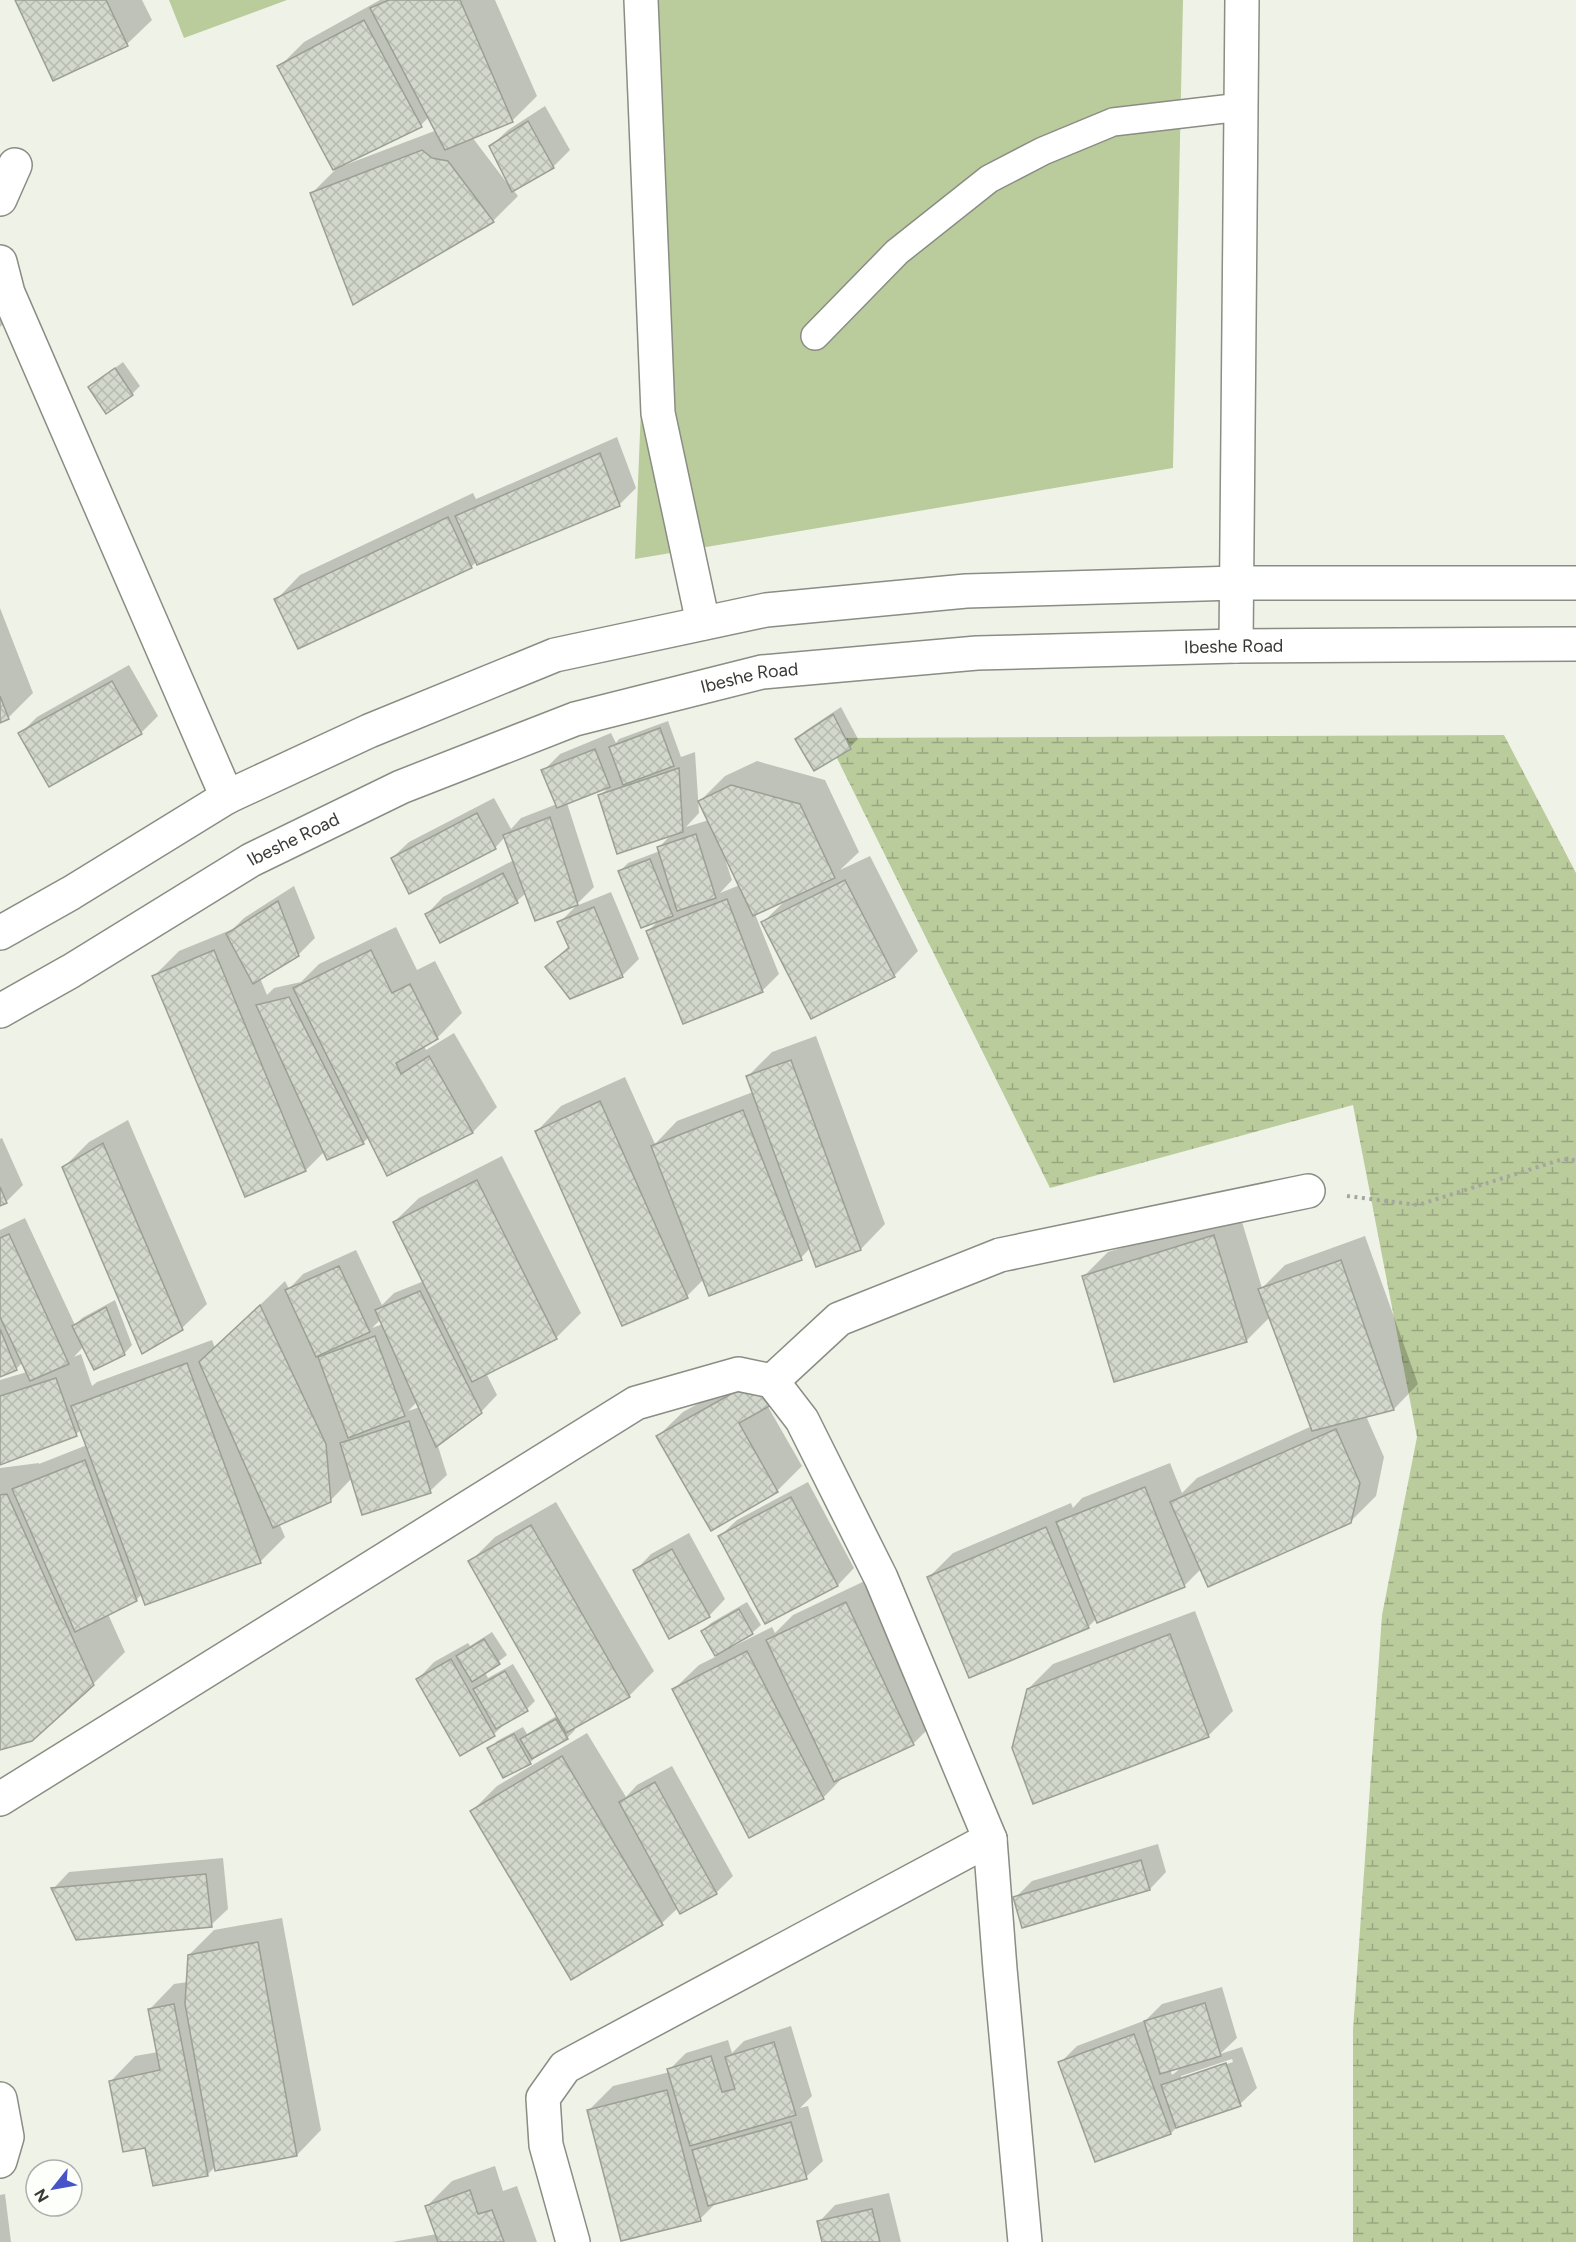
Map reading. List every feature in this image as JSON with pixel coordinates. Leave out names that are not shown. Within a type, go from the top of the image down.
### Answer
[{"type":"street","points":[[642,0],[658,413],[703,623]]},
{"type":"street","points":[[1236,646],[1242,0]]},
{"type":"street","points":[[0,199],[15,165]]},
{"type":"street","points":[[0,262],[8,293],[227,797]]},
{"type":"street","points":[[0,933],[71,893],[227,797],[369,731],[555,655],[766,610],[966,591],[1236,583],[1576,582]]},
{"type":"street","name":"Ibeshe Road","points":[[0,1011],[71,971],[251,860],[401,787],[575,719],[762,672],[976,653],[1236,646],[1576,644]]},
{"type":"street","points":[[772,1381],[839,1318],[1000,1255],[1308,1191]]},
{"type":"street","points":[[0,1799],[636,1403],[738,1374],[772,1381],[802,1420],[881,1578],[990,1839],[1025,2242]]},
{"type":"street","points":[[573,2242],[546,2145],[543,2098],[565,2067],[990,1839]]},
{"type":"street","points":[[0,2099],[6,2137],[0,2161]]},
{"type":"lane","points":[[815,336],[897,252],[989,179],[1043,151],[1113,122],[1241,107]]},
{"type":"path","points":[[1308,1191],[1418,1205],[1563,1159],[1576,1160]]},
{"type":"green space","points":[[169,0],[287,0],[184,38]]},
{"type":"green space","points":[[657,0],[1183,0],[1173,468],[635,559]]},
{"type":"green space","points":[[1504,735],[1576,873],[1576,2242],[1353,2242],[1353,2030],[1382,1615],[1417,1437],[1353,1105],[1050,1188],[827,738]]},
{"type":"building","points":[[15,0],[106,0],[128,46],[53,81]]},
{"type":"building","points":[[389,0],[460,0],[513,122],[445,150],[370,8]]},
{"type":"building","points":[[364,20],[422,127],[333,170],[277,66]]},
{"type":"building","points":[[528,121],[554,168],[512,192],[489,146]]},
{"type":"building","points":[[422,150],[432,158],[448,161],[494,222],[353,305],[310,193]]},
{"type":"building","points":[[115,368],[133,395],[106,414],[88,387]]},
{"type":"building","points":[[600,453],[620,506],[477,565],[455,516]]},
{"type":"building","points":[[448,517],[472,568],[298,649],[274,599]]},
{"type":"building","points":[[112,681],[142,734],[49,787],[18,733]]},
{"type":"building","points":[[0,696],[9,719],[0,723]]},
{"type":"building","points":[[833,714],[851,749],[814,771],[795,739]]},
{"type":"building","points":[[660,728],[674,766],[623,785],[609,747]]},
{"type":"building","points":[[595,749],[610,787],[557,808],[541,770]]},
{"type":"building","points":[[679,768],[683,832],[617,854],[598,795]]},
{"type":"building","points":[[731,785],[800,804],[835,878],[753,916],[698,801]]},
{"type":"building","points":[[477,813],[496,849],[409,894],[391,858]]},
{"type":"building","points":[[550,817],[578,905],[535,921],[503,835]]},
{"type":"building","points":[[696,834],[716,898],[677,911],[657,847]]},
{"type":"building","points":[[650,859],[673,916],[641,928],[618,871]]},
{"type":"building","points":[[503,873],[518,903],[440,943],[425,914]]},
{"type":"building","points":[[845,880],[895,977],[811,1019],[761,922]]},
{"type":"building","points":[[727,899],[763,992],[683,1024],[646,931]]},
{"type":"building","points":[[278,901],[299,956],[253,984],[226,934]]},
{"type":"building","points":[[594,907],[623,977],[570,999],[545,967],[569,948],[557,922]]},
{"type":"building","points":[[214,950],[306,1171],[245,1197],[152,976]]},
{"type":"building","points":[[371,950],[392,993],[410,984],[438,1039],[396,1063],[401,1074],[429,1056],[473,1133],[387,1176],[293,988]]},
{"type":"building","points":[[289,997],[364,1144],[327,1160],[256,1005]]},
{"type":"building","points":[[791,1060],[861,1250],[816,1267],[746,1076]]},
{"type":"building","points":[[600,1101],[688,1298],[622,1326],[535,1131]]},
{"type":"building","points":[[743,1110],[802,1260],[709,1296],[651,1146]]},
{"type":"building","points":[[103,1143],[183,1330],[142,1354],[62,1167]]},
{"type":"building","points":[[477,1180],[557,1339],[472,1382],[393,1222]]},
{"type":"building","points":[[0,1187],[7,1203],[0,1206]]},
{"type":"building","points":[[9,1234],[69,1364],[30,1381],[0,1317],[0,1238]]},
{"type":"building","points":[[1214,1235],[1247,1342],[1114,1382],[1082,1276]]},
{"type":"building","points":[[1341,1260],[1394,1410],[1312,1431],[1258,1289]]},
{"type":"building","points":[[339,1266],[370,1332],[316,1357],[285,1290]]},
{"type":"building","points":[[420,1291],[482,1413],[436,1447],[375,1310]]},
{"type":"building","points":[[260,1305],[326,1444],[331,1502],[273,1528],[199,1362]]},
{"type":"building","points":[[106,1307],[125,1355],[94,1370],[72,1326]]},
{"type":"building","points":[[0,1329],[17,1370],[0,1377]]},
{"type":"building","points":[[375,1336],[405,1416],[348,1438],[318,1357]]},
{"type":"building","points":[[187,1363],[261,1563],[145,1605],[71,1406]]},
{"type":"building","points":[[56,1378],[77,1436],[0,1465],[0,1396]]},
{"type":"building","points":[[756,1380],[773,1404],[739,1423],[778,1492],[711,1531],[656,1436]]},
{"type":"building","points":[[409,1421],[431,1493],[362,1515],[340,1443]]},
{"type":"building","points":[[1336,1429],[1360,1483],[1351,1523],[1208,1587],[1170,1502]]},
{"type":"building","points":[[85,1460],[137,1601],[75,1632],[12,1489]]},
{"type":"building","points":[[1145,1487],[1185,1587],[1097,1623],[1056,1522]]},
{"type":"building","points":[[7,1494],[94,1685],[32,1741],[0,1750],[0,1495]]},
{"type":"building","points":[[791,1497],[838,1586],[765,1624],[718,1536]]},
{"type":"building","points":[[531,1525],[630,1697],[566,1733],[468,1561]]},
{"type":"building","points":[[1046,1527],[1089,1628],[969,1678],[927,1577]]},
{"type":"building","points":[[672,1549],[710,1617],[669,1639],[633,1570]]},
{"type":"building","points":[[846,1602],[914,1745],[834,1782],[766,1640]]},
{"type":"building","points":[[739,1609],[753,1634],[715,1656],[701,1631]]},
{"type":"building","points":[[1170,1634],[1209,1737],[1033,1804],[1012,1748],[1027,1689]]},
{"type":"building","points":[[484,1639],[500,1664],[472,1682],[456,1656]]},
{"type":"building","points":[[747,1651],[824,1799],[749,1838],[672,1689]]},
{"type":"building","points":[[451,1659],[495,1736],[460,1756],[416,1679]]},
{"type":"building","points":[[505,1671],[528,1711],[496,1729],[473,1689]]},
{"type":"building","points":[[556,1719],[568,1739],[532,1759],[520,1739]]},
{"type":"building","points":[[514,1734],[531,1764],[503,1778],[487,1748]]},
{"type":"building","points":[[562,1756],[663,1925],[571,1980],[470,1811]]},
{"type":"building","points":[[655,1782],[717,1894],[680,1914],[619,1802]]},
{"type":"building","points":[[1141,1860],[1150,1890],[1022,1928],[1013,1897]]},
{"type":"building","points":[[206,1874],[212,1927],[76,1940],[51,1888]]},
{"type":"building","points":[[258,1942],[297,2156],[215,2171],[185,2004],[188,1955]]},
{"type":"building","points":[[1205,2003],[1221,2056],[1160,2074],[1144,2021]]},
{"type":"building","points":[[174,2004],[208,2176],[153,2186],[145,2148],[123,2152],[109,2081],[160,2070],[148,2009]]},
{"type":"building","points":[[1134,2034],[1171,2134],[1095,2162],[1058,2062]]},
{"type":"building","points":[[774,2042],[796,2115],[690,2146],[667,2069],[711,2056],[722,2092],[735,2089],[725,2057]]},
{"type":"building","points":[[1226,2063],[1241,2106],[1176,2128],[1161,2085]]},
{"type":"building","points":[[667,2090],[701,2221],[621,2241],[587,2110]]},
{"type":"building","points":[[791,2122],[807,2179],[708,2206],[692,2150]]},
{"type":"building","points":[[470,2190],[478,2214],[492,2210],[504,2242],[438,2242],[425,2206]]},
{"type":"building","points":[[872,2209],[880,2242],[822,2242],[817,2221]]}]
